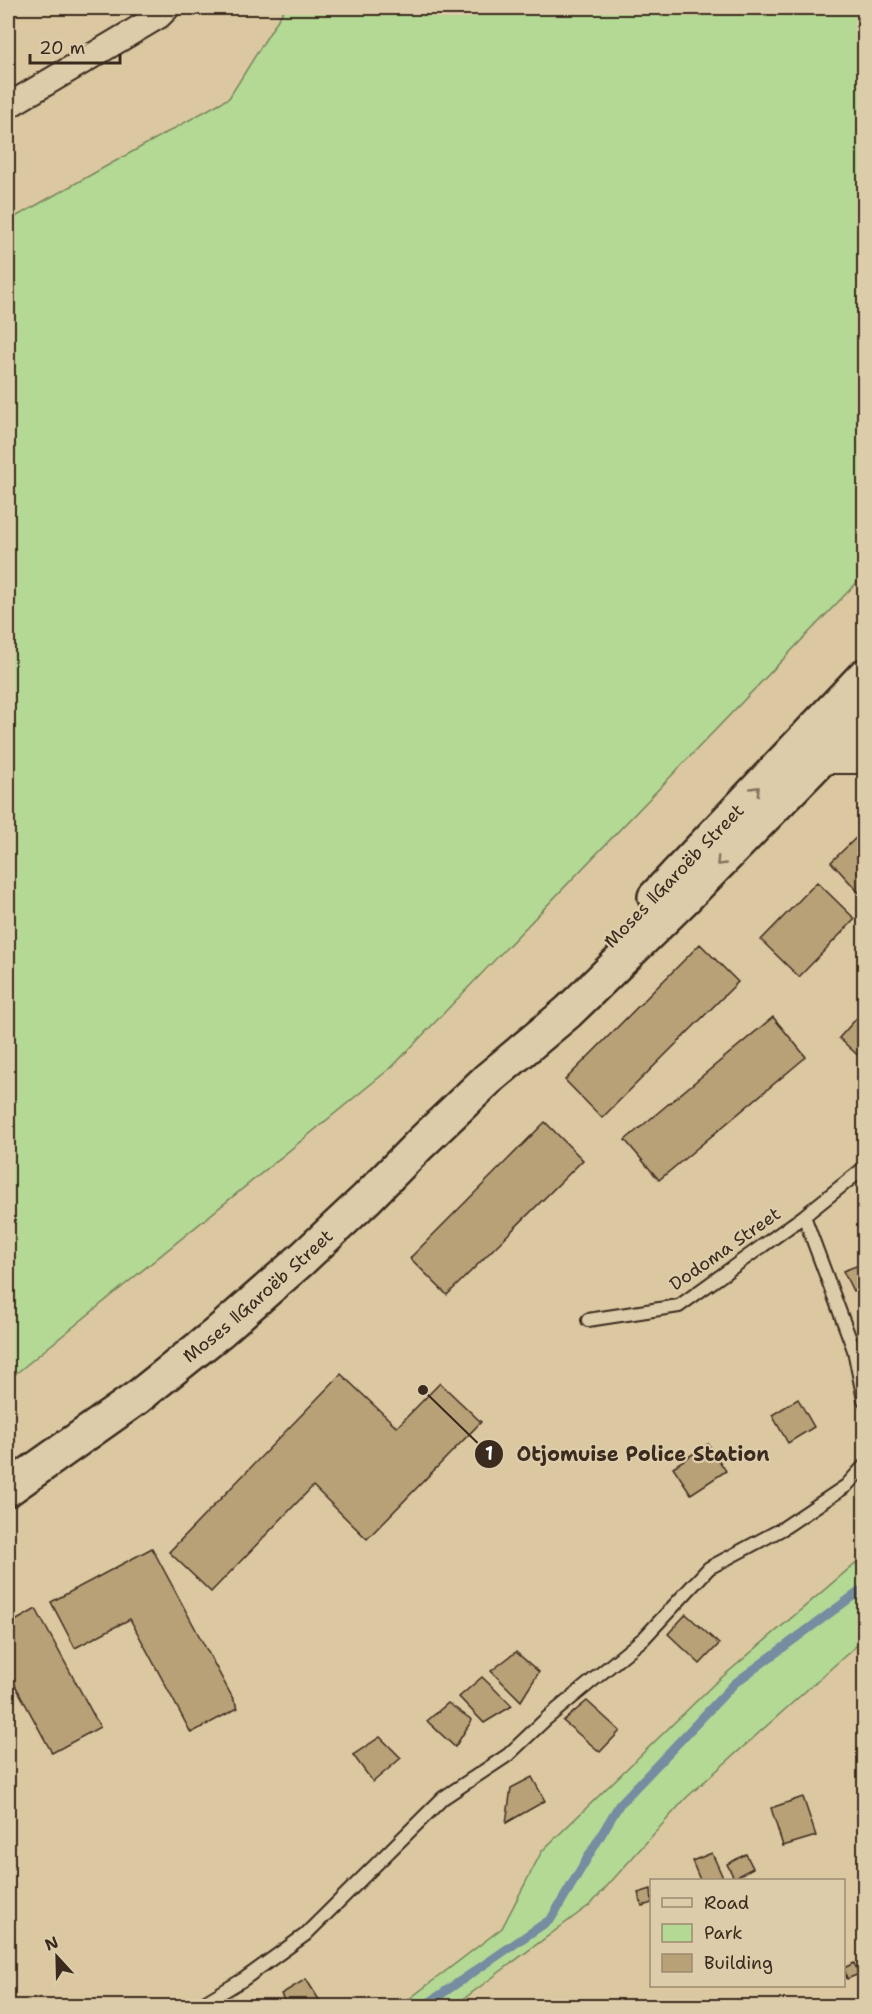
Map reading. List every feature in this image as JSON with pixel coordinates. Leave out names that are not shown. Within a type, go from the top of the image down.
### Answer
[{"type":"main road","name":"Moses ǁGaroëb Street","points":[[488,1079],[555,1000],[864,676]]},
{"type":"main road","name":"Moses ǁGaroëb Street","points":[[8,1489],[138,1397],[219,1332],[301,1260],[488,1079],[568,1012],[684,899],[864,716]]},
{"type":"street","points":[[8,106],[159,16],[167,8]]},
{"type":"street","points":[[823,758],[864,758]]},
{"type":"lane","name":"Dodoma Street","points":[[588,1320],[679,1306],[804,1216],[864,1168]]},
{"type":"lane","points":[[804,1216],[854,1350],[864,1400]]},
{"type":"lane","points":[[199,2007],[244,1979],[305,1935],[443,1798],[508,1755],[547,1718],[644,1638],[709,1569],[782,1530],[846,1486],[864,1466]]},
{"type":"green space","points":[[285,8],[864,8],[864,575],[393,1066],[8,1380],[8,221],[229,98]]},
{"type":"green space","points":[[864,1556],[864,1639],[686,1798],[591,1904],[454,2006],[400,2006],[502,1928],[542,1851],[714,1684]]},
{"type":"building","points":[[864,830],[864,898],[831,862]]},
{"type":"building","points":[[817,882],[855,919],[799,977],[761,940]]},
{"type":"building","points":[[700,944],[738,982],[602,1118],[565,1080]]},
{"type":"building","points":[[864,1010],[864,1061],[839,1038]]},
{"type":"building","points":[[773,1017],[806,1057],[659,1180],[625,1140]]},
{"type":"building","points":[[545,1122],[583,1160],[447,1295],[410,1258]]},
{"type":"building","points":[[864,1263],[864,1285],[853,1291],[843,1271]]},
{"type":"building","points":[[341,1374],[397,1427],[440,1383],[481,1422],[367,1539],[313,1486],[211,1592],[169,1552]]},
{"type":"building","points":[[798,1399],[814,1427],[788,1443],[772,1415]]},
{"type":"building","points":[[708,1444],[726,1471],[691,1494],[673,1467]]},
{"type":"building","points":[[152,1548],[238,1708],[191,1733],[130,1619],[75,1648],[51,1602]]},
{"type":"building","points":[[36,1609],[100,1727],[52,1753],[8,1672],[8,1625]]},
{"type":"building","points":[[686,1614],[719,1644],[700,1664],[668,1634]]},
{"type":"building","points":[[516,1652],[539,1672],[521,1701],[491,1671]]},
{"type":"building","points":[[482,1677],[512,1706],[484,1723],[459,1697]]},
{"type":"building","points":[[587,1701],[620,1731],[600,1752],[563,1721]]},
{"type":"building","points":[[448,1703],[472,1720],[455,1747],[427,1721]]},
{"type":"building","points":[[380,1737],[401,1758],[373,1782],[353,1755]]},
{"type":"building","points":[[532,1777],[545,1801],[506,1823],[511,1788]]},
{"type":"building","points":[[803,1797],[816,1836],[783,1846],[771,1808]]},
{"type":"building","points":[[712,1853],[724,1879],[700,1879],[692,1861]]},
{"type":"building","points":[[746,1854],[753,1868],[734,1878],[727,1864]]},
{"type":"building","points":[[650,1889],[650,1904],[642,1906],[638,1893]]},
{"type":"building","points":[[854,1963],[859,1974],[847,1979],[845,1968]]},
{"type":"building","points":[[306,1979],[323,2006],[287,2006],[281,1994]]},
{"type":"waterway","points":[[424,2006],[551,1919],[619,1805],[735,1683],[864,1588]]},
{"type":"place","name":"Otjomuise Police Station","points":[[423,1390]]}]
